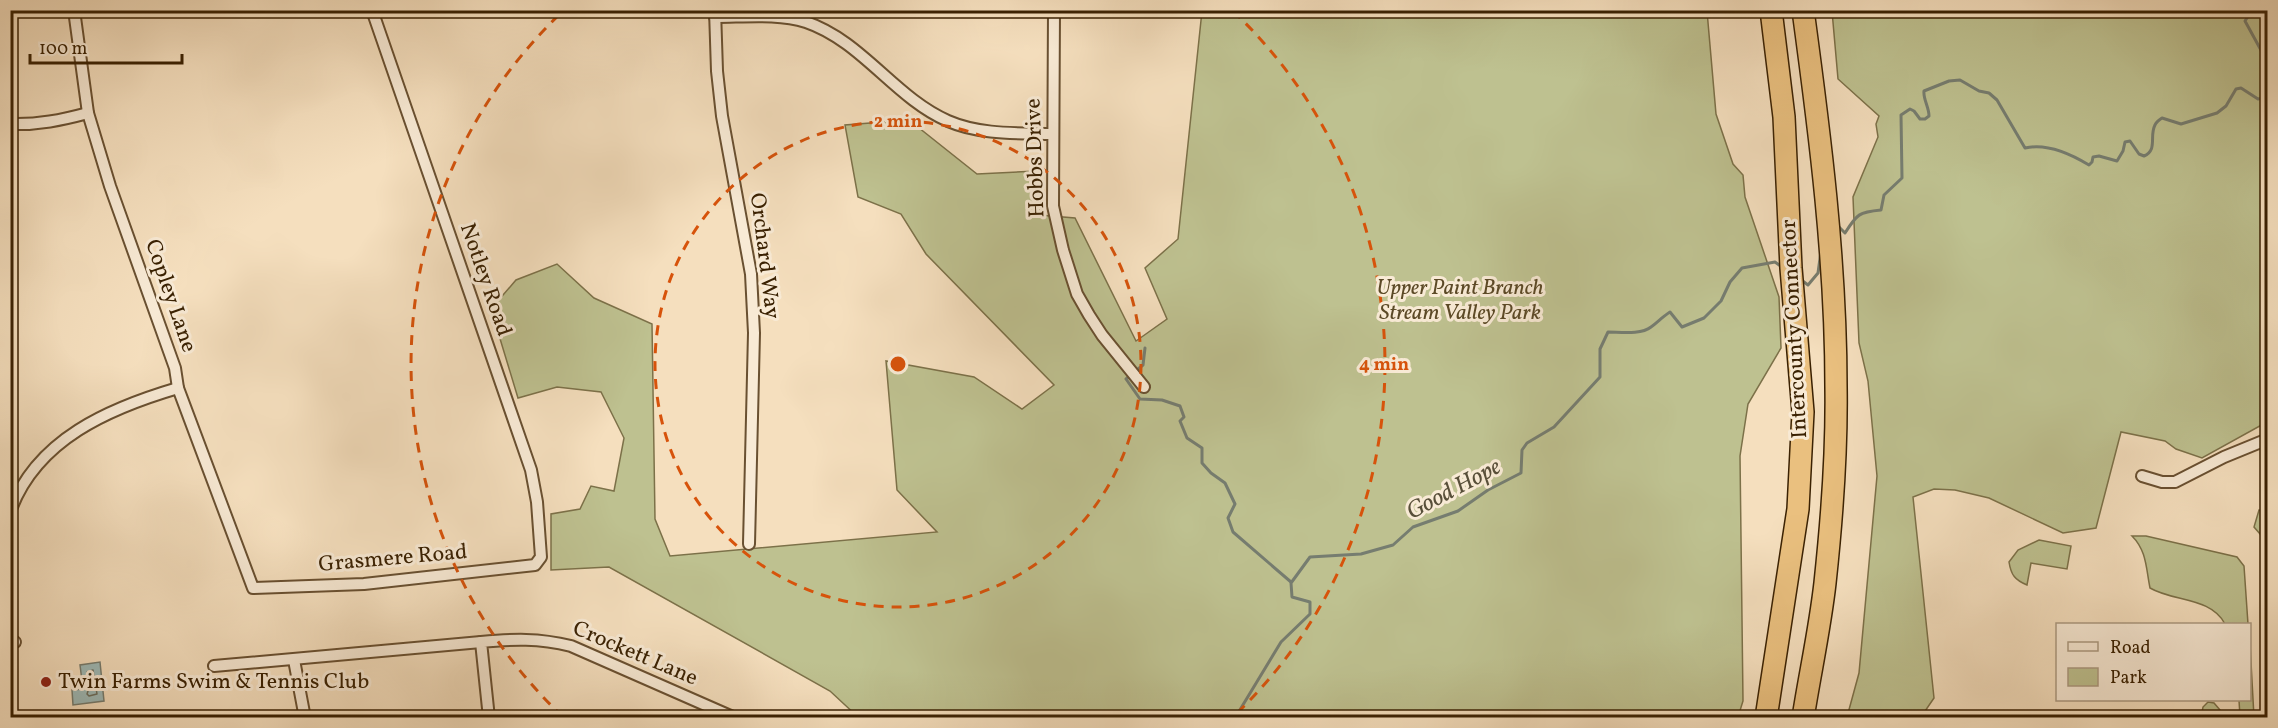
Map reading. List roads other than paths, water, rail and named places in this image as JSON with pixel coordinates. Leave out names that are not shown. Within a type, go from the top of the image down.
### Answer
[{"type":"highway","name":"Intercounty Connector","points":[[1766,717],[1798,509],[1803,412],[1791,268],[1784,117],[1771,10]]},
{"type":"highway","name":"Intercounty Connector","points":[[1803,10],[1829,240],[1836,387],[1834,477],[1825,585],[1803,717]]},
{"type":"street","name":"Copley Lane","points":[[74,10],[88,113],[110,186],[175,368],[178,387],[253,588]]},
{"type":"street","name":"Notley Road","points":[[372,10],[531,470],[537,502],[541,557],[535,566]]},
{"type":"street","name":"Hobbs Drive","points":[[1054,10],[1053,206],[1063,250],[1077,294],[1102,335],[1144,387]]},
{"type":"street","points":[[715,14],[778,17],[805,22],[833,34],[922,107],[949,122],[967,128],[995,132],[1053,134]]},
{"type":"street","name":"Orchard Way","points":[[715,14],[717,71],[722,116],[751,274],[754,333],[749,544]]},
{"type":"street","points":[[10,124],[30,125],[88,113]]},
{"type":"street","points":[[10,512],[29,474],[61,442],[82,426],[111,410],[138,399],[178,387]]},
{"type":"street","points":[[2142,476],[2162,482],[2175,482],[2224,457],[2268,439]]},
{"type":"street","name":"Grasmere Road","points":[[253,588],[364,584],[535,566]]},
{"type":"street","name":"Crockett Lane","points":[[214,666],[481,642],[545,640],[572,646],[735,717]]},
{"type":"street","points":[[481,642],[489,717]]},
{"type":"street","points":[[294,660],[304,717]]},
{"type":"water","points":[[100,662],[104,701],[73,705],[72,690],[83,689],[80,665]]},
{"type":"waterway","points":[[2252,10],[2245,21],[2262,52],[2263,62]]},
{"type":"waterway","name":"Good Hope","points":[[1837,225],[1845,233],[1859,215],[1881,210],[1884,195],[1902,178],[1901,115],[1910,109],[1920,119],[1925,119],[1929,116],[1924,91],[1949,81],[1960,80],[1979,91],[1989,93],[1997,100],[2025,148],[2041,147],[2058,150],[2089,165],[2093,157],[2099,156],[2117,161],[2125,142],[2130,141],[2139,154],[2144,156],[2151,150],[2153,129],[2162,118],[2181,124],[2217,113],[2226,106],[2236,89],[2241,88],[2258,99],[2263,98],[2267,85],[2263,63],[2268,61]]},
{"type":"waterway","name":"Good Hope","points":[[1800,279],[1808,285],[1818,273],[1821,251]]},
{"type":"waterway","name":"Good Hope","points":[[1235,718],[1281,642],[1310,614],[1310,602],[1292,597],[1291,583],[1310,557],[1361,554],[1393,545],[1413,527],[1458,511],[1488,490],[1521,473],[1522,450],[1527,443],[1554,427],[1600,377],[1600,349],[1608,332],[1647,330],[1670,312],[1682,327],[1704,318],[1721,301],[1730,282],[1742,268],[1775,262],[1782,267]]},
{"type":"waterway","points":[[1145,348],[1143,365],[1126,379],[1140,399],[1162,400],[1180,406],[1184,417],[1180,421],[1187,438],[1202,448],[1202,463],[1225,483],[1235,504],[1228,518],[1233,532],[1291,582]]},
{"type":"place","name":"Twin Farms Swim & Tennis Club","points":[[46,682]]},
{"type":"park label","name":"Upper Paint Branch Stream Valley Park","points":[[1460,300]]}]
